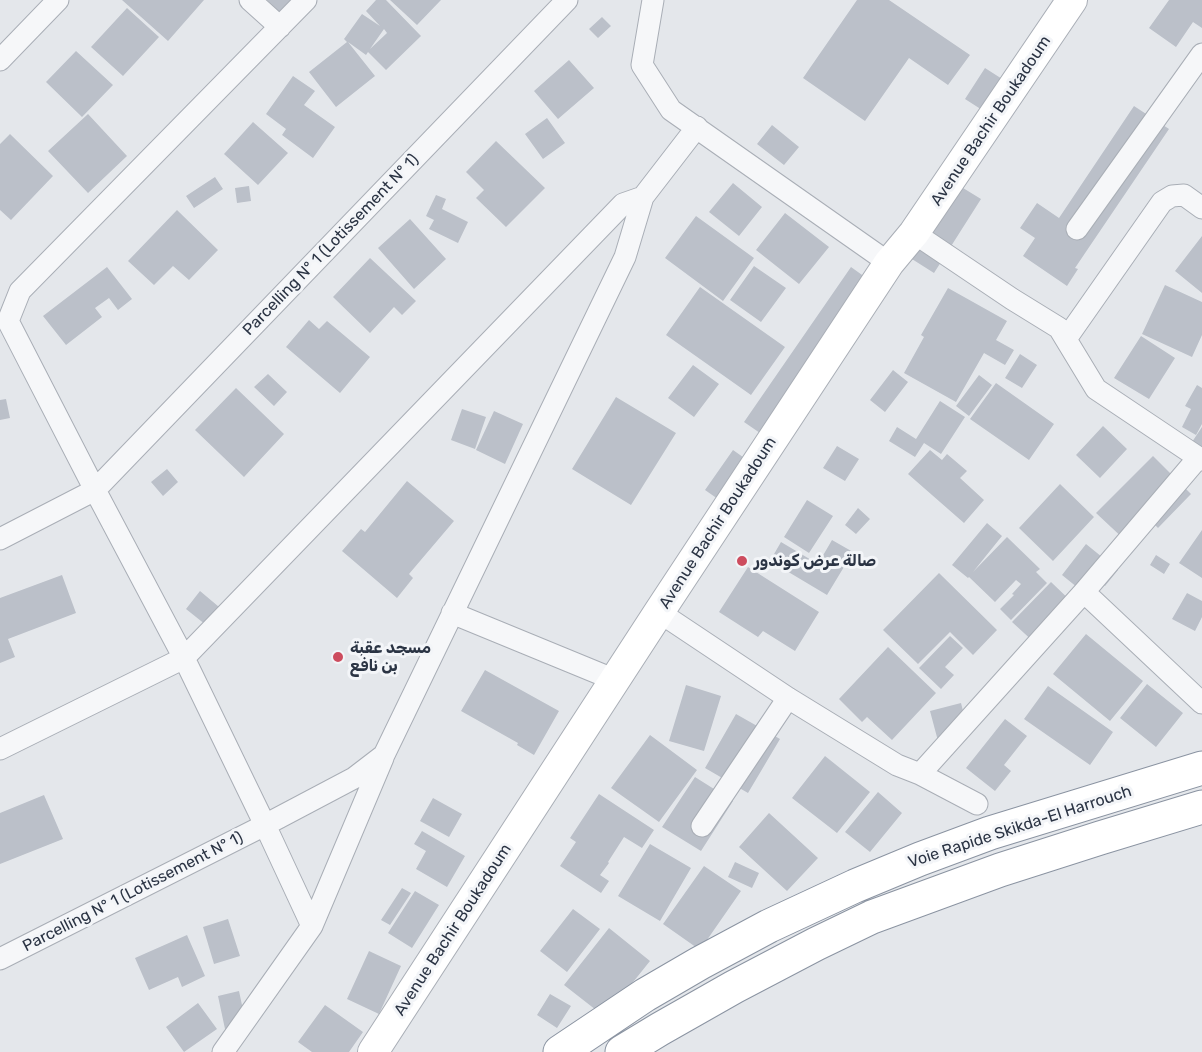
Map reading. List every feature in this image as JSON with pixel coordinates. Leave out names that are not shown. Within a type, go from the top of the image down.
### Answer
[{"type":"highway","name":"Voie Rapide Skikda-El Harrouch","points":[[560,1052],[645,994],[769,926],[845,891],[990,833],[1202,768]]},
{"type":"highway","points":[[622,1052],[734,987],[872,917],[1000,870],[1202,807]]},
{"type":"street","points":[[0,60],[58,0]]},
{"type":"street","points":[[250,0],[280,27]]},
{"type":"street","points":[[306,0],[20,291],[4,324],[95,489],[184,658],[266,825],[312,926]]},
{"type":"street","name":"Parcelling N° 1 (Lotissement N° 1)","points":[[0,539],[95,489],[567,0]]},
{"type":"street","points":[[653,0],[642,65],[671,110],[889,263]]},
{"type":"street","name":"Avenue Bachir Boukadoum","points":[[373,1052],[889,263],[914,233],[1072,0]]},
{"type":"street","points":[[1077,229],[1202,54]]},
{"type":"street","name":"Parcelling N° 1 (Lotissement N° 1)","points":[[223,1052],[312,926],[384,755],[625,257],[643,197],[698,127]]},
{"type":"street","points":[[1066,339],[1162,202],[1172,196],[1184,195],[1202,208]]},
{"type":"street","name":"Parcelling N° 1 (Lotissement N° 1)","points":[[0,749],[184,658],[623,204],[643,197]]},
{"type":"street","points":[[914,233],[1059,328],[1096,388],[1200,459],[920,774]]},
{"type":"street","points":[[1084,592],[1202,703]]},
{"type":"street","points":[[660,612],[788,698],[897,765],[920,774],[977,804]]},
{"type":"street","points":[[452,613],[615,680]]},
{"type":"street","points":[[702,826],[788,698]]},
{"type":"street","name":"Parcelling N° 1 (Lotissement N° 1)","points":[[0,959],[266,825],[354,778],[384,755]]},
{"type":"building","points":[[122,0],[204,0],[168,41]]},
{"type":"building","points":[[267,0],[309,0],[289,21]]},
{"type":"building","points":[[376,0],[386,0],[421,36],[386,70],[368,52],[366,55],[348,42],[375,76],[336,107],[309,72],[347,42],[344,39],[362,14],[380,26],[366,11]],"holes":[[[384,29],[387,33],[370,49]]]},
{"type":"building","points":[[390,0],[441,0],[417,25]]},
{"type":"building","points":[[857,0],[889,0],[970,55],[948,85],[909,58],[865,121],[803,78]]},
{"type":"building","points":[[1169,0],[1202,0],[1202,28],[1193,22],[1176,47],[1149,28]]},
{"type":"building","points":[[127,8],[159,37],[123,76],[91,47]]},
{"type":"building","points":[[602,17],[611,26],[598,38],[589,29]]},
{"type":"building","points":[[76,51],[113,85],[82,117],[46,82]]},
{"type":"building","points":[[569,60],[594,88],[558,119],[534,91]]},
{"type":"building","points":[[985,68],[1024,93],[1004,124],[965,99]]},
{"type":"building","points":[[293,76],[315,91],[304,105],[335,127],[313,158],[282,135],[286,129],[266,114]]},
{"type":"building","points":[[1134,106],[1169,129],[1075,268],[1078,269],[1067,286],[1023,256],[1035,238],[1020,228],[1037,203],[1059,218]]},
{"type":"building","points":[[88,114],[127,156],[88,193],[48,151]]},
{"type":"building","points":[[547,118],[565,143],[543,159],[525,134]]},
{"type":"building","points":[[253,122],[288,153],[258,185],[224,154]]},
{"type":"building","points":[[772,125],[799,147],[784,165],[757,144]]},
{"type":"building","points":[[10,134],[53,176],[11,220],[0,210],[0,144]]},
{"type":"building","points":[[496,141],[545,188],[506,227],[476,198],[484,190],[466,172]]},
{"type":"building","points":[[215,177],[223,189],[194,208],[186,196]]},
{"type":"building","points":[[950,180],[981,199],[934,273],[904,254]]},
{"type":"building","points":[[733,183],[762,207],[739,236],[709,212]]},
{"type":"building","points":[[249,186],[251,201],[237,203],[235,188]]},
{"type":"building","points":[[436,195],[446,199],[442,209],[468,222],[458,243],[429,229],[434,220],[426,216]]},
{"type":"building","points":[[177,210],[218,250],[189,280],[173,266],[154,285],[128,261]]},
{"type":"building","points":[[785,213],[829,247],[799,284],[756,250]]},
{"type":"building","points":[[696,216],[754,258],[723,301],[665,258]]},
{"type":"building","points":[[410,219],[446,259],[414,289],[378,248]]},
{"type":"building","points":[[1202,236],[1202,293],[1175,271]]},
{"type":"building","points":[[370,258],[416,301],[402,315],[394,307],[370,333],[333,297]]},
{"type":"building","points":[[754,266],[786,288],[761,322],[730,300]]},
{"type":"building","points":[[107,267],[132,299],[118,310],[109,298],[95,308],[102,317],[66,345],[43,316]]},
{"type":"building","points":[[851,267],[883,290],[776,444],[744,422]]},
{"type":"building","points":[[1165,285],[1202,302],[1202,335],[1192,357],[1142,334]]},
{"type":"building","points":[[700,287],[785,347],[751,395],[666,335]]},
{"type":"building","points":[[948,288],[1007,321],[996,340],[1014,350],[1005,365],[984,353],[956,402],[904,373],[924,337],[921,335]]},
{"type":"building","points":[[309,320],[319,329],[327,321],[370,357],[340,393],[286,347]]},
{"type":"building","points":[[1141,336],[1175,358],[1149,399],[1114,378]]},
{"type":"building","points":[[1020,354],[1037,365],[1022,388],[1005,378]]},
{"type":"building","points":[[693,365],[719,384],[694,417],[668,398]]},
{"type":"building","points":[[893,370],[908,382],[885,412],[870,400]]},
{"type":"building","points":[[268,374],[287,392],[274,406],[254,387]]},
{"type":"building","points":[[979,375],[992,385],[969,416],[956,406]]},
{"type":"building","points":[[996,383],[1054,424],[1029,460],[970,419]]},
{"type":"building","points":[[1197,385],[1202,388],[1202,424],[1196,435],[1182,427],[1191,409],[1185,406]]},
{"type":"building","points":[[236,388],[284,434],[244,477],[195,430]]},
{"type":"building","points":[[616,397],[676,433],[631,505],[572,469]]},
{"type":"building","points":[[6,399],[10,418],[0,420],[0,400]]},
{"type":"building","points":[[940,401],[965,417],[941,454],[924,443],[915,457],[889,441],[897,427],[916,439]]},
{"type":"building","points":[[462,409],[486,417],[475,449],[451,440]]},
{"type":"building","points":[[494,411],[523,424],[505,464],[476,450]]},
{"type":"building","points":[[1103,426],[1127,449],[1100,478],[1076,455]]},
{"type":"building","points":[[1202,427],[1202,448],[1192,442]]},
{"type":"building","points":[[837,446],[859,459],[845,481],[823,468]]},
{"type":"building","points":[[733,450],[757,467],[728,506],[705,490]]},
{"type":"building","points":[[930,450],[942,460],[947,454],[967,471],[960,478],[984,500],[964,523],[908,474]]},
{"type":"building","points":[[1153,456],[1191,494],[1158,528],[1150,520],[1127,542],[1096,513]]},
{"type":"building","points":[[167,469],[178,482],[163,496],[151,482]]},
{"type":"building","points":[[407,481],[454,521],[409,574],[413,578],[397,598],[342,551],[361,529],[365,532]]},
{"type":"building","points":[[1060,484],[1094,517],[1053,561],[1019,528]]},
{"type":"building","points":[[807,500],[833,516],[809,553],[784,537]]},
{"type":"building","points":[[858,508],[870,519],[856,534],[845,525]]},
{"type":"building","points":[[987,523],[1002,536],[973,572],[1007,537],[1040,569],[1036,572],[1047,583],[1011,620],[1000,609],[1021,584],[1016,580],[995,602],[969,577],[952,565]]},
{"type":"building","points":[[1202,530],[1202,578],[1179,563]]},
{"type":"building","points":[[832,540],[853,552],[827,595],[770,561],[781,542],[818,564]]},
{"type":"building","points":[[1086,544],[1118,570],[1105,586],[1094,577],[1083,592],[1062,575]]},
{"type":"building","points":[[1156,555],[1170,564],[1164,574],[1150,565]]},
{"type":"building","points":[[748,567],[819,612],[795,651],[763,631],[758,637],[719,612]]},
{"type":"building","points":[[939,573],[997,630],[973,655],[950,632],[918,664],[883,630]]},
{"type":"building","points":[[62,575],[76,613],[8,639],[15,657],[0,663],[0,598]]},
{"type":"building","points":[[1051,582],[1074,604],[1036,644],[1012,622]]},
{"type":"building","points":[[200,591],[225,612],[211,629],[186,609]]},
{"type":"building","points":[[1187,593],[1202,601],[1202,617],[1195,631],[1172,619]]},
{"type":"building","points":[[1086,634],[1143,681],[1110,721],[1053,674]]},
{"type":"building","points":[[950,636],[963,648],[945,667],[954,675],[941,689],[919,668]]},
{"type":"building","points":[[888,647],[936,693],[892,740],[867,717],[862,722],[839,699]]},
{"type":"building","points":[[485,670],[559,711],[534,755],[517,745],[518,743],[461,711]]},
{"type":"building","points":[[1147,684],[1183,713],[1156,747],[1120,718]]},
{"type":"building","points":[[686,685],[721,696],[704,751],[669,741]]},
{"type":"building","points":[[1048,686],[1113,732],[1090,765],[1024,719]]},
{"type":"building","points":[[961,703],[965,719],[938,741],[930,711]]},
{"type":"building","points":[[736,714],[780,739],[748,793],[705,768]]},
{"type":"building","points":[[1005,719],[1027,736],[1004,765],[1011,771],[995,791],[966,768]]},
{"type":"building","points":[[650,735],[697,770],[659,822],[611,788]]},
{"type":"building","points":[[825,756],[870,792],[837,833],[792,798]]},
{"type":"building","points":[[695,777],[733,801],[701,851],[662,827]]},
{"type":"building","points":[[878,792],[902,813],[870,852],[845,832]]},
{"type":"building","points":[[599,794],[654,830],[642,848],[624,837],[600,875],[609,881],[601,893],[560,866],[576,842],[570,838]]},
{"type":"building","points":[[44,795],[63,839],[0,864],[0,813]]},
{"type":"building","points":[[433,798],[462,814],[449,837],[420,821]]},
{"type":"building","points":[[769,813],[818,858],[787,891],[739,847]]},
{"type":"building","points":[[422,831],[465,856],[447,887],[416,869],[426,851],[414,844]]},
{"type":"building","points":[[650,844],[691,868],[660,921],[618,896]]},
{"type":"building","points":[[735,862],[759,873],[752,888],[728,877]]},
{"type":"building","points":[[704,866],[741,891],[700,950],[663,924]]},
{"type":"building","points":[[402,888],[411,893],[390,925],[381,920]]},
{"type":"building","points":[[415,891],[439,905],[412,948],[388,933]]},
{"type":"building","points":[[573,909],[600,929],[567,972],[540,951]]},
{"type":"building","points":[[228,919],[240,956],[214,964],[203,927]]},
{"type":"building","points":[[609,928],[650,961],[605,1017],[564,985]]},
{"type":"building","points":[[187,935],[205,976],[182,987],[178,977],[149,990],[135,958]]},
{"type":"building","points":[[369,951],[401,966],[379,1014],[347,999]]},
{"type":"building","points":[[239,991],[246,1024],[225,1029],[218,996]]},
{"type":"building","points":[[550,994],[571,1006],[557,1028],[537,1015]]},
{"type":"building","points":[[198,1003],[217,1029],[184,1052],[166,1027]]},
{"type":"building","points":[[325,1005],[363,1032],[349,1052],[312,1052],[298,1042]]},
{"type":"place","name":"صالة عرض كوندور","points":[[742,561]]},
{"type":"place","name":"مسجد عقبة بن نافع","points":[[338,657]]}]
